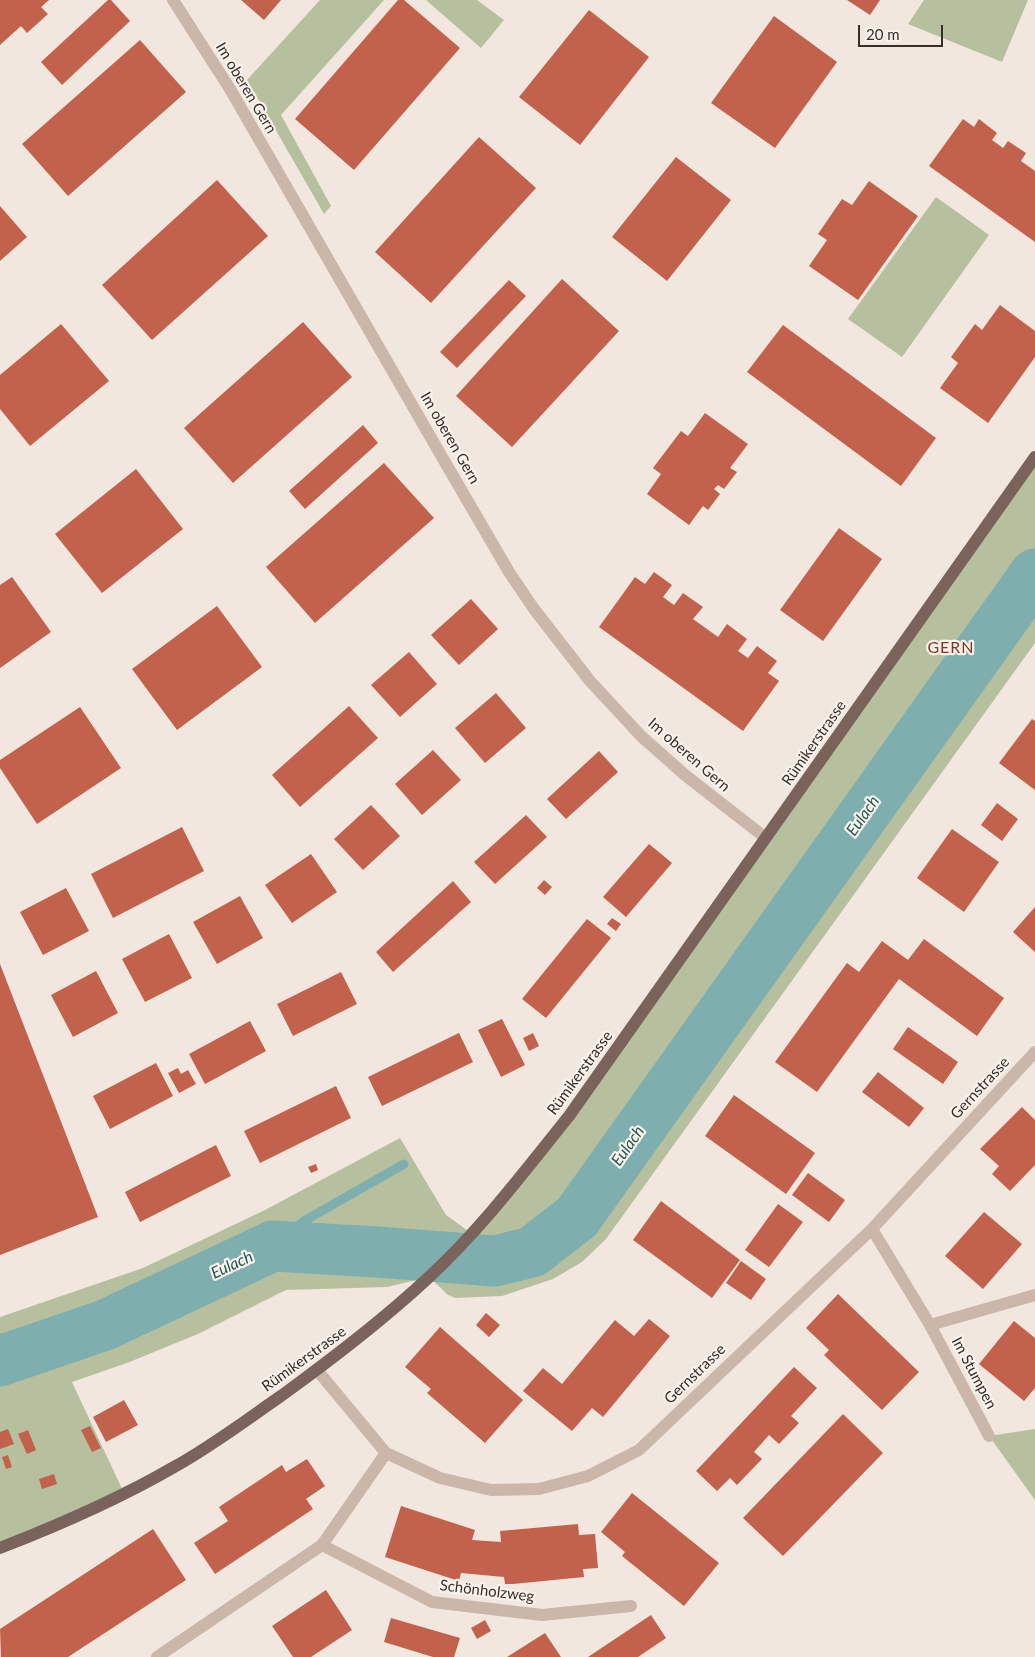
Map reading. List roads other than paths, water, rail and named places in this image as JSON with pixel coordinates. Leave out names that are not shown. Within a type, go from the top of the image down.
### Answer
[{"type":"main road","name":"Rümikerstrasse","points":[[0,1548],[52,1528],[174,1467],[229,1433],[368,1332],[429,1278],[462,1244],[489,1215],[569,1116],[767,839],[1035,457]]},
{"type":"street","name":"Im oberen Gern","points":[[173,0],[230,89],[509,572],[534,609],[590,681],[629,724],[685,775],[767,839]]},
{"type":"street","name":"Gernstrasse","points":[[317,1370],[386,1453],[440,1478],[491,1490],[539,1490],[588,1476],[639,1450],[872,1229],[1035,1052]]},
{"type":"street","name":"Im Stumpen","points":[[872,1229],[930,1325],[989,1436]]},
{"type":"street","name":"Im Stumpen","points":[[930,1325],[1035,1295]]},
{"type":"street","points":[[157,1657],[322,1544],[386,1453]]},
{"type":"street","name":"Schönholzweg","points":[[322,1544],[432,1602],[542,1615],[631,1606]]},
{"type":"waterway","name":"Eulach","points":[[0,1361],[105,1325],[273,1246],[495,1261],[532,1252],[577,1217],[1035,574]]},
{"type":"waterway","points":[[273,1246],[304,1221],[404,1164]]},
{"type":"district","name":"GERN","points":[[951,648]]}]
